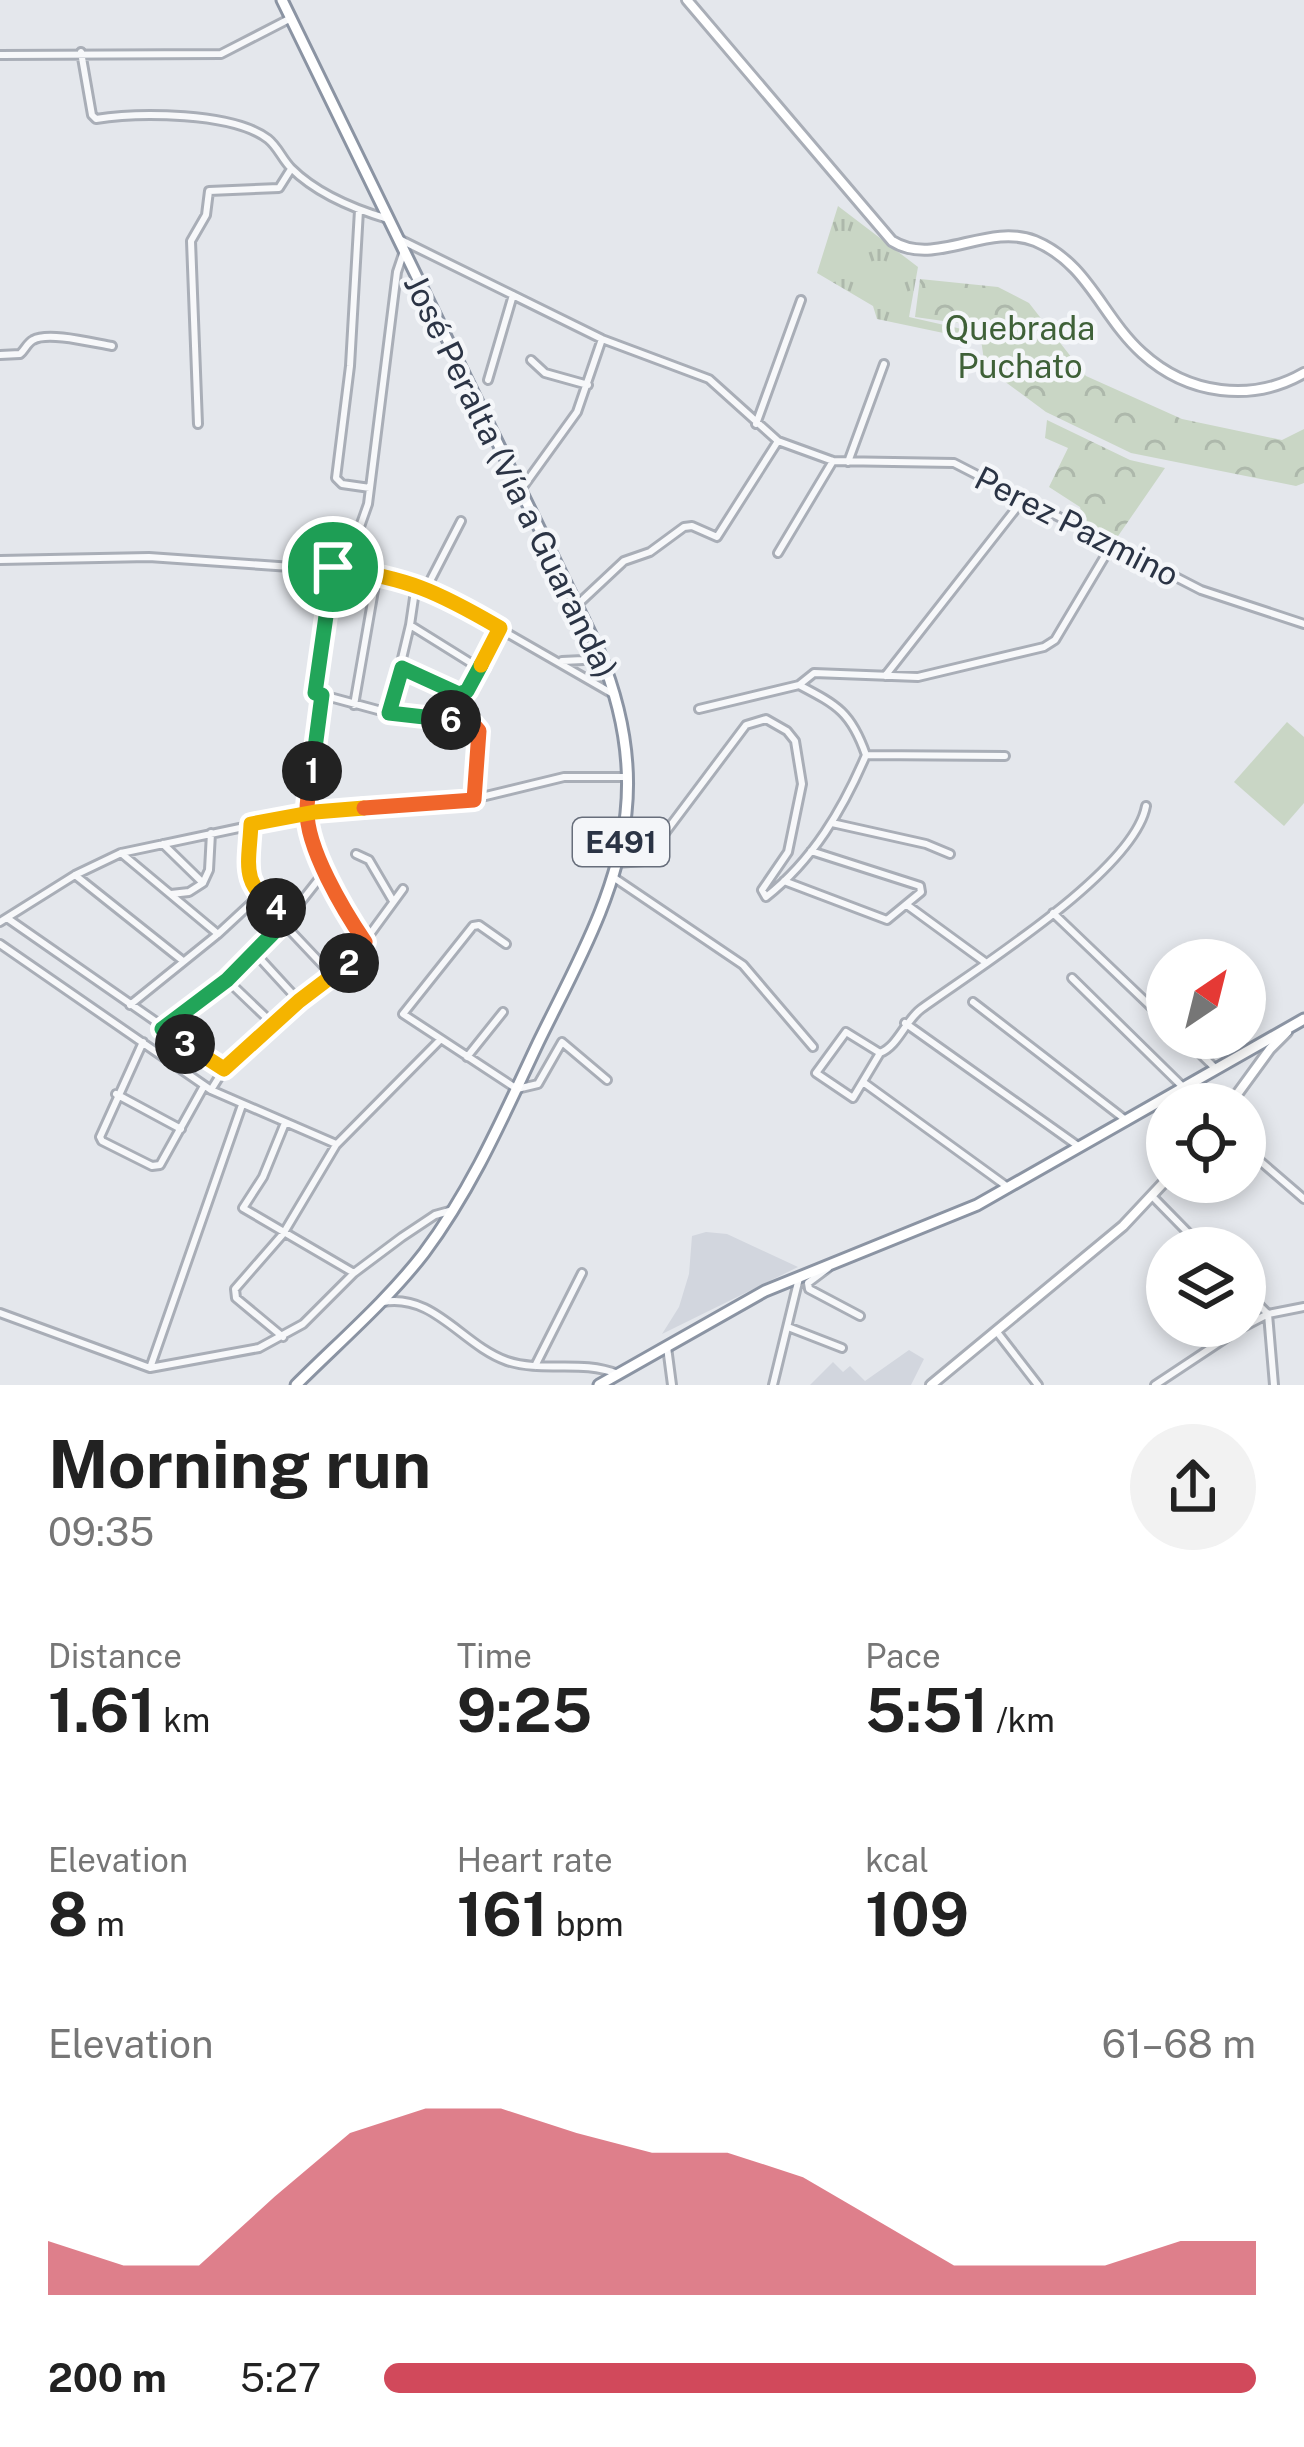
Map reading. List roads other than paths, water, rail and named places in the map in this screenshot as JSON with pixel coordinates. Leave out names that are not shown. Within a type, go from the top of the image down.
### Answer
[{"type":"highway","name":"José Peralta (Vía a Guaranda)","points":[[282,0],[598,651],[616,696],[628,776],[613,877],[517,1089],[453,1210],[420,1258],[296,1385]]},
{"type":"highway","points":[[1193,1083],[1304,1019]]},
{"type":"highway","points":[[598,1385],[731,1308],[977,1205],[1146,1110]]},
{"type":"main road","points":[[687,0],[892,241],[907,250],[923,251],[991,235],[1030,239],[1060,254],[1088,281],[1143,355],[1178,376],[1249,394],[1278,388],[1304,373]]},
{"type":"main road","points":[[1245,1083],[1288,1031]]},
{"type":"main road","points":[[932,1385],[1146,1202]]},
{"type":"street","points":[[0,55],[221,54],[291,18]]},
{"type":"street","points":[[81,52],[93,118],[128,114],[190,117],[244,127],[268,139],[291,168],[359,211],[388,219]]},
{"type":"street","points":[[198,424],[191,330],[192,236],[204,220],[209,191],[279,188],[291,168]]},
{"type":"street","points":[[359,211],[350,366],[336,478],[341,484],[370,488]]},
{"type":"street","name":"Perez Pazmino","points":[[398,239],[602,339],[709,379],[778,442],[833,461],[954,463],[1222,599],[1304,624]]},
{"type":"street","points":[[345,569],[368,504],[397,272],[404,251]]},
{"type":"street","points":[[488,380],[513,295]]},
{"type":"street","points":[[756,424],[801,300]]},
{"type":"street","points":[[0,355],[20,354],[38,339],[112,346]]},
{"type":"street","points":[[520,491],[565,432],[588,385],[602,339]]},
{"type":"street","points":[[531,360],[545,373],[588,385]]},
{"type":"street","points":[[848,462],[884,364]]},
{"type":"street","points":[[575,606],[624,561],[650,552],[684,527],[692,526],[713,538],[720,535],[778,442]]},
{"type":"street","points":[[778,553],[833,461]]},
{"type":"street","points":[[885,676],[1022,501]]},
{"type":"street","points":[[427,587],[461,521]]},
{"type":"street","points":[[699,709],[799,685],[814,673],[918,677],[1050,644],[1112,546]]},
{"type":"street","points":[[0,560],[149,557],[377,573],[427,587],[616,696]]},
{"type":"street","points":[[333,567],[315,693],[389,713],[414,713],[477,727],[474,800]]},
{"type":"street","points":[[354,705],[377,573]]},
{"type":"street","points":[[389,713],[416,584]]},
{"type":"street","points":[[410,626],[479,668]]},
{"type":"street","points":[[402,668],[459,694],[467,691],[500,628]]},
{"type":"street","points":[[558,661],[583,660],[598,651]]},
{"type":"street","points":[[617,863],[644,861],[746,725],[766,719],[787,730],[802,768],[788,852],[762,896],[784,881],[832,823],[866,754],[843,710],[799,685]]},
{"type":"street","points":[[322,695],[306,814],[326,870],[365,942]]},
{"type":"street","points":[[866,754],[1005,756]]},
{"type":"street","points":[[224,1069],[3,920],[121,853],[306,814],[474,800],[564,777],[628,776]]},
{"type":"street","points":[[880,1053],[846,1032],[816,1073],[853,1098],[905,1023],[1053,913],[1129,844],[1146,806]]},
{"type":"street","points":[[832,823],[950,854]]},
{"type":"street","points":[[251,824],[249,881],[334,977]]},
{"type":"street","points":[[170,894],[189,892],[203,883],[212,833]]},
{"type":"street","points":[[163,844],[203,883]]},
{"type":"street","points":[[784,881],[883,920],[891,919],[921,892],[920,886],[812,851]]},
{"type":"street","points":[[121,853],[218,934]]},
{"type":"street","points":[[356,854],[368,860],[393,901]]},
{"type":"street","points":[[162,1029],[227,980],[286,920],[326,870]]},
{"type":"street","points":[[75,875],[183,962]]},
{"type":"street","points":[[613,877],[743,965],[814,1047]]},
{"type":"street","points":[[143,1042],[100,1137],[157,1167],[207,1088],[299,1001],[334,977],[403,889]]},
{"type":"street","points":[[130,1005],[259,896]]},
{"type":"street","points":[[907,905],[985,962]]},
{"type":"street","points":[[1053,913],[1146,1002]]},
{"type":"street","points":[[506,944],[473,926],[404,1014],[517,1089],[538,1084],[562,1042],[607,1080]]},
{"type":"street","points":[[0,944],[207,1088],[336,1144]]},
{"type":"street","points":[[254,952],[299,1001]]},
{"type":"street","points":[[1072,978],[1179,1083]]},
{"type":"street","points":[[227,980],[274,1024]]},
{"type":"street","points":[[973,1002],[1126,1121]]},
{"type":"street","points":[[467,1057],[503,1012]]},
{"type":"street","points":[[905,1023],[1080,1148]]},
{"type":"street","points":[[283,1337],[235,1289],[283,1234],[336,1144],[440,1040]]},
{"type":"street","points":[[1205,1059],[1216,1070]]},
{"type":"street","points":[[862,1082],[1010,1188]]},
{"type":"street","points":[[116,1094],[181,1129]]},
{"type":"street","points":[[150,1368],[242,1105]]},
{"type":"street","points":[[285,1123],[263,1177],[243,1208],[354,1273]]},
{"type":"street","points":[[1266,1166],[1304,1199]]},
{"type":"street","points":[[1159,1203],[1182,1227]]},
{"type":"street","points":[[0,1312],[150,1368],[259,1348],[303,1324],[354,1273],[435,1215],[453,1210]]},
{"type":"street","points":[[828,1264],[826,1271],[808,1283],[809,1288],[860,1316]]},
{"type":"street","points":[[535,1366],[582,1273]]},
{"type":"street","points":[[773,1385],[799,1277]]},
{"type":"street","points":[[379,1303],[413,1301],[508,1361],[599,1366],[618,1374]]},
{"type":"street","points":[[1274,1385],[1268,1314],[1304,1307]]},
{"type":"street","points":[[788,1327],[842,1348]]},
{"type":"street","points":[[995,1329],[1038,1385]]},
{"type":"street","points":[[667,1347],[672,1385]]},
{"type":"street","points":[[1154,1385],[1213,1347]]},
{"type":"park label","name":"Quebrada Puchato","points":[[1020,347]]}]
